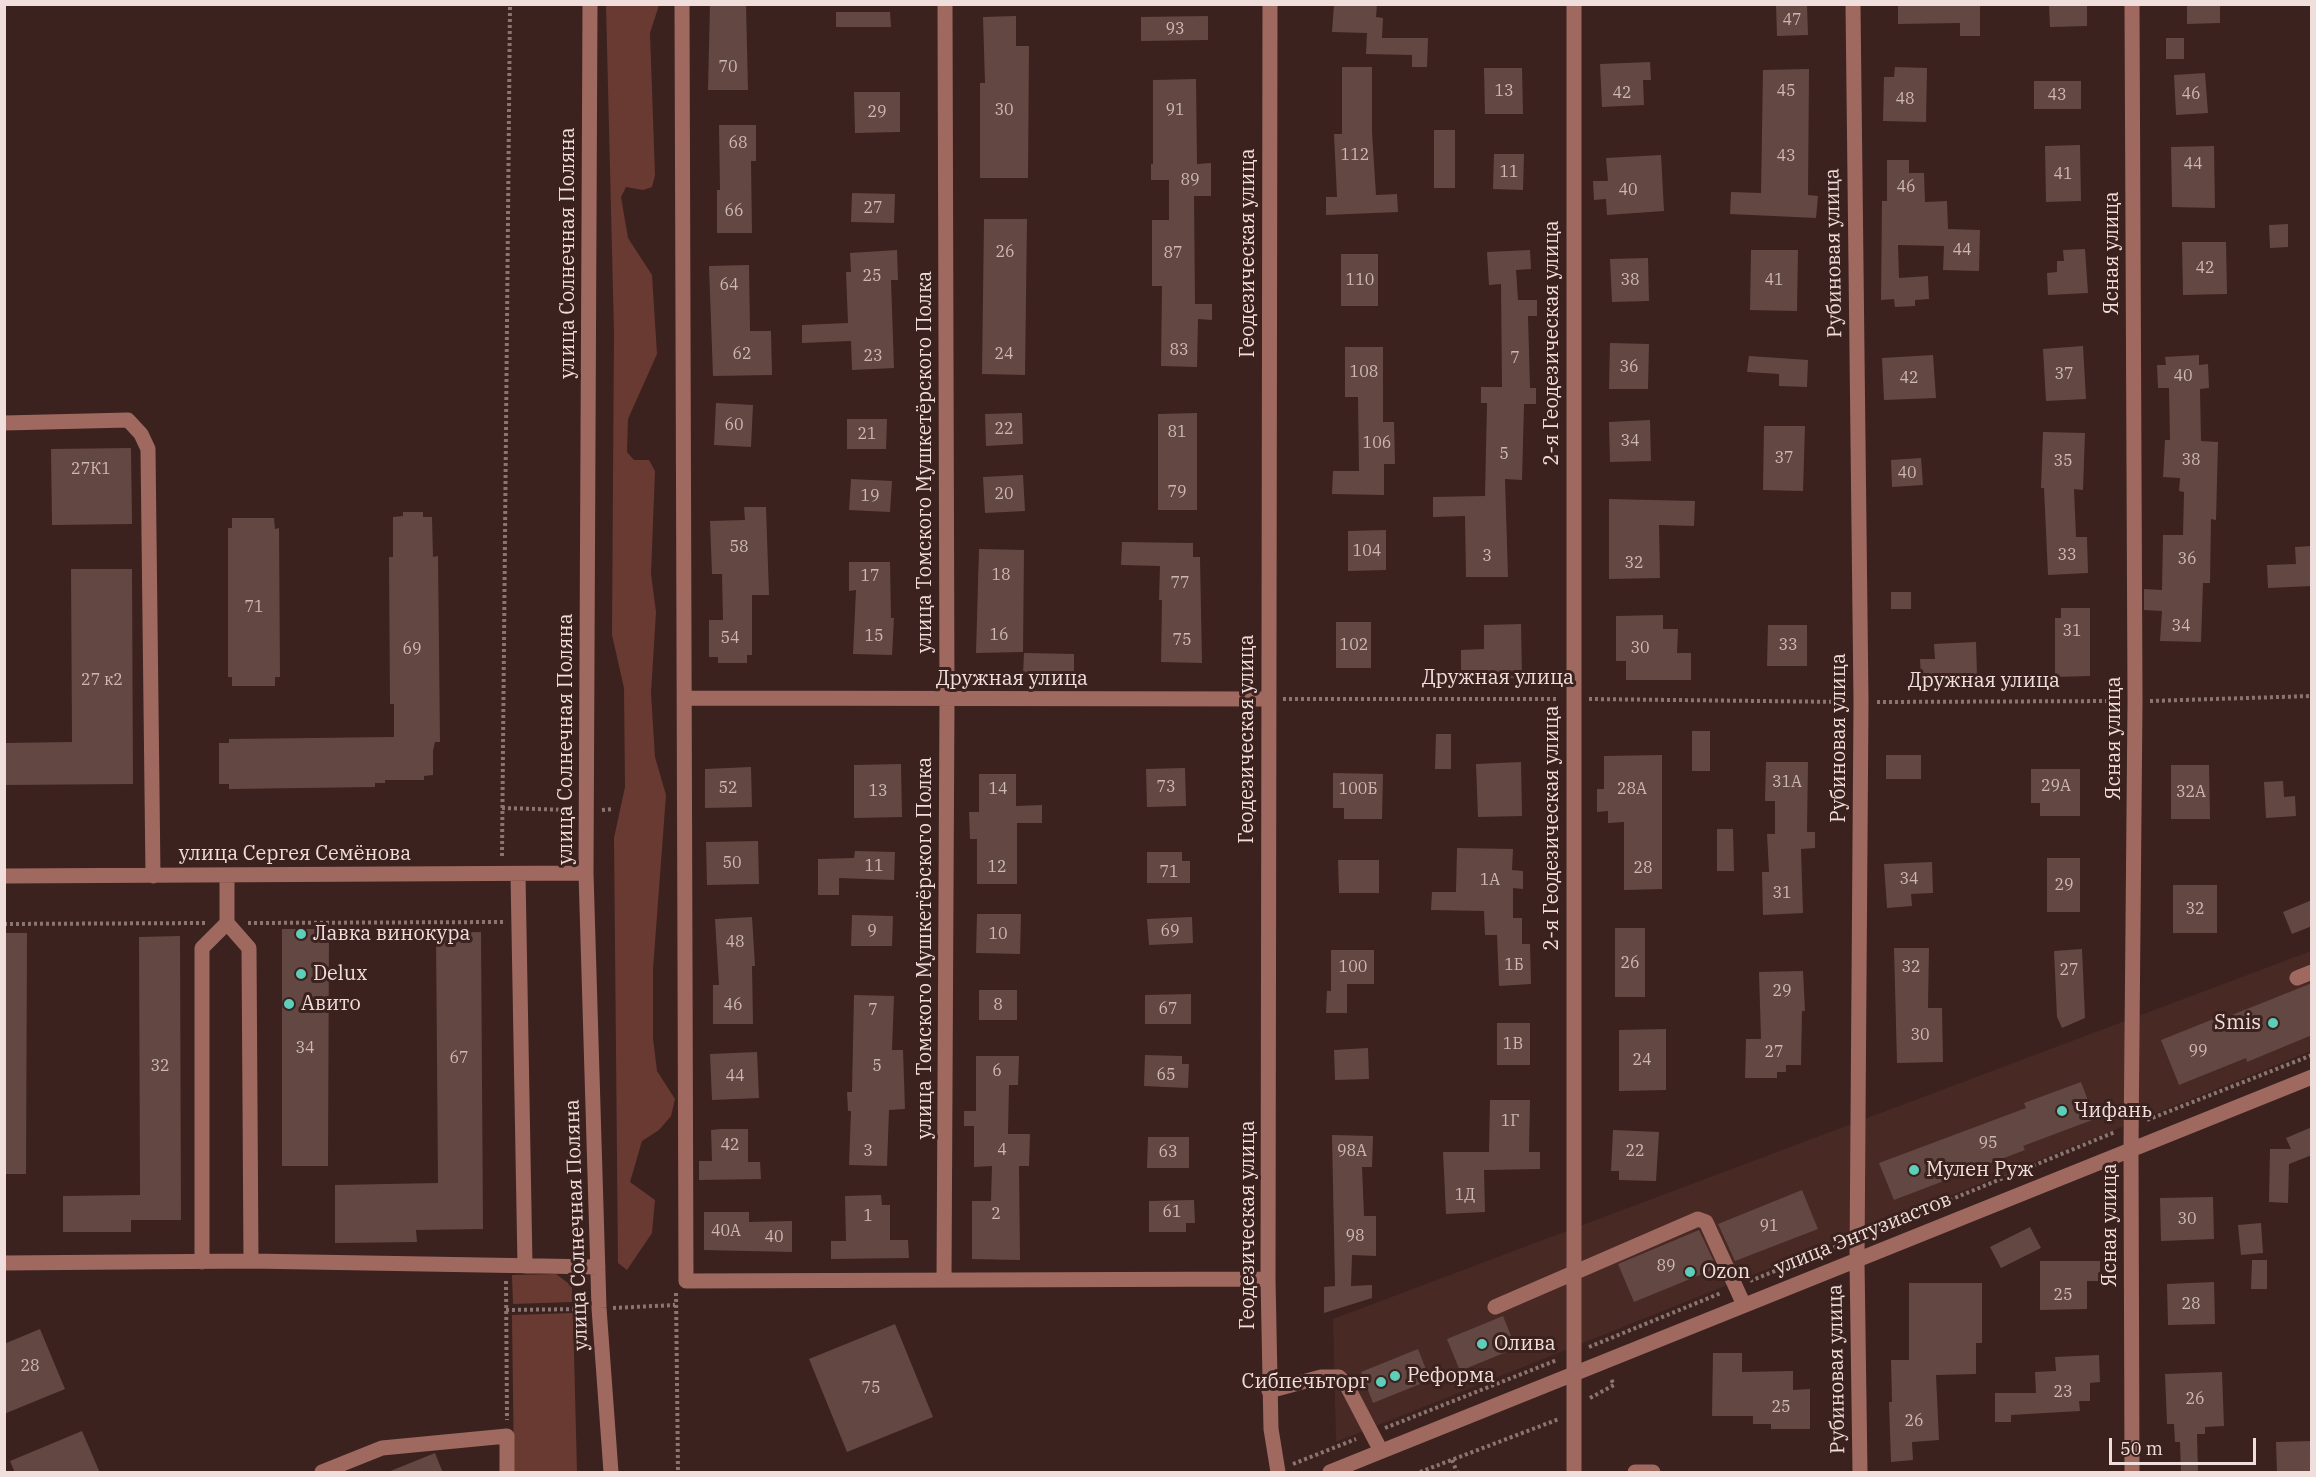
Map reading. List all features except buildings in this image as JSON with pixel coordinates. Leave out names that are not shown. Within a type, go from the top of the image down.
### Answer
[{"type":"street","name":"улица Солнечная Поляна","points":[[591,4],[586,873],[598,1267],[611,1473]]},
{"type":"street","points":[[682,4],[686,1281],[1268,1279]]},
{"type":"street","name":"улица Томского Мушкетёрского Полка","points":[[944,1280],[947,700],[945,4]]},
{"type":"street","name":"Геодезическая улица","points":[[1270,4],[1267,699],[1268,1279],[1269,1391],[1271,1429],[1278,1471]]},
{"type":"street","name":"2-я Геодезическая улица","points":[[1574,4],[1574,1473]]},
{"type":"street","name":"Рубиновая улица","points":[[1853,4],[1861,702],[1857,1238],[1860,1473]]},
{"type":"street","name":"Ясная улица","points":[[2132,4],[2135,701],[2131,1126],[2132,1473]]},
{"type":"street","points":[[4,423],[128,420],[141,434],[148,449],[153,876]]},
{"type":"street","name":"Дружная улица","points":[[685,698],[1267,699]]},
{"type":"street","name":"улица Сергея Семёнова","points":[[4,876],[586,873]]},
{"type":"street","points":[[518,874],[525,1266]]},
{"type":"street","points":[[227,875],[227,923],[249,948],[251,1261]]},
{"type":"street","points":[[202,1262],[202,948],[227,923]]},
{"type":"street","name":"улица Энтузиастов","points":[[1330,1473],[1575,1372],[2312,1077]]},
{"type":"street","points":[[1495,1306],[1702,1220],[1744,1305]]},
{"type":"street","points":[[4,1263],[251,1261],[598,1267]]},
{"type":"street","points":[[1269,1391],[1321,1377],[1339,1377],[1346,1383],[1381,1451]]},
{"type":"street","points":[[322,1473],[382,1448],[507,1436],[507,1473]]},
{"type":"street","points":[[1635,1473],[1653,1473]]},
{"type":"path","points":[[502,874],[510,4]]},
{"type":"path","name":"Дружная улица","points":[[1267,699],[1861,702],[2135,701],[2312,696]]},
{"type":"path","points":[[502,808],[614,809]]},
{"type":"path","points":[[502,912],[502,934]]},
{"type":"path","points":[[4,924],[519,922]]},
{"type":"path","points":[[1278,1471],[2312,1055]]},
{"type":"path","points":[[506,1266],[507,1436]]},
{"type":"path","points":[[678,1473],[675,1305],[676,1290],[686,1281]]},
{"type":"path","points":[[1420,1473],[1564,1417],[1614,1384],[1611,1379]]},
{"type":"path","points":[[1452,1460],[1457,1473]]},
{"type":"shaded area","points":[[606,5],[659,5],[650,33],[655,175],[652,187],[643,190],[626,187],[621,197],[628,238],[652,275],[657,354],[628,419],[627,452],[634,460],[649,460],[655,471],[651,574],[656,612],[651,693],[655,757],[666,795],[653,969],[653,1038],[657,1071],[675,1099],[671,1116],[659,1130],[642,1141],[630,1182],[655,1200],[652,1233],[627,1270],[618,1263],[614,838],[625,787],[624,688],[612,635],[614,332]]},
{"type":"shaded area","points":[[2311,951],[2311,1051],[1336,1442],[1333,1319]]},
{"type":"shaded area","points":[[556,1274],[572,1286],[572,1302],[513,1304],[512,1275]]},
{"type":"shaded area","points":[[573,1313],[577,1472],[514,1472],[512,1315]]},
{"type":"place","name":"Лавка винокура","points":[[301,934]]},
{"type":"place","name":"Delux","points":[[301,974]]},
{"type":"place","name":"Авито","points":[[289,1004]]},
{"type":"place","name":"Smis","points":[[2273,1023]]},
{"type":"place","name":"Чифань","points":[[2062,1111]]},
{"type":"place","name":"Мулен Руж","points":[[1914,1170]]},
{"type":"place","name":"Ozon","points":[[1690,1272]]},
{"type":"place","name":"Олива","points":[[1482,1344]]},
{"type":"place","name":"Реформа","points":[[1395,1376]]},
{"type":"place","name":"Сибпечьторг","points":[[1381,1382]]}]
